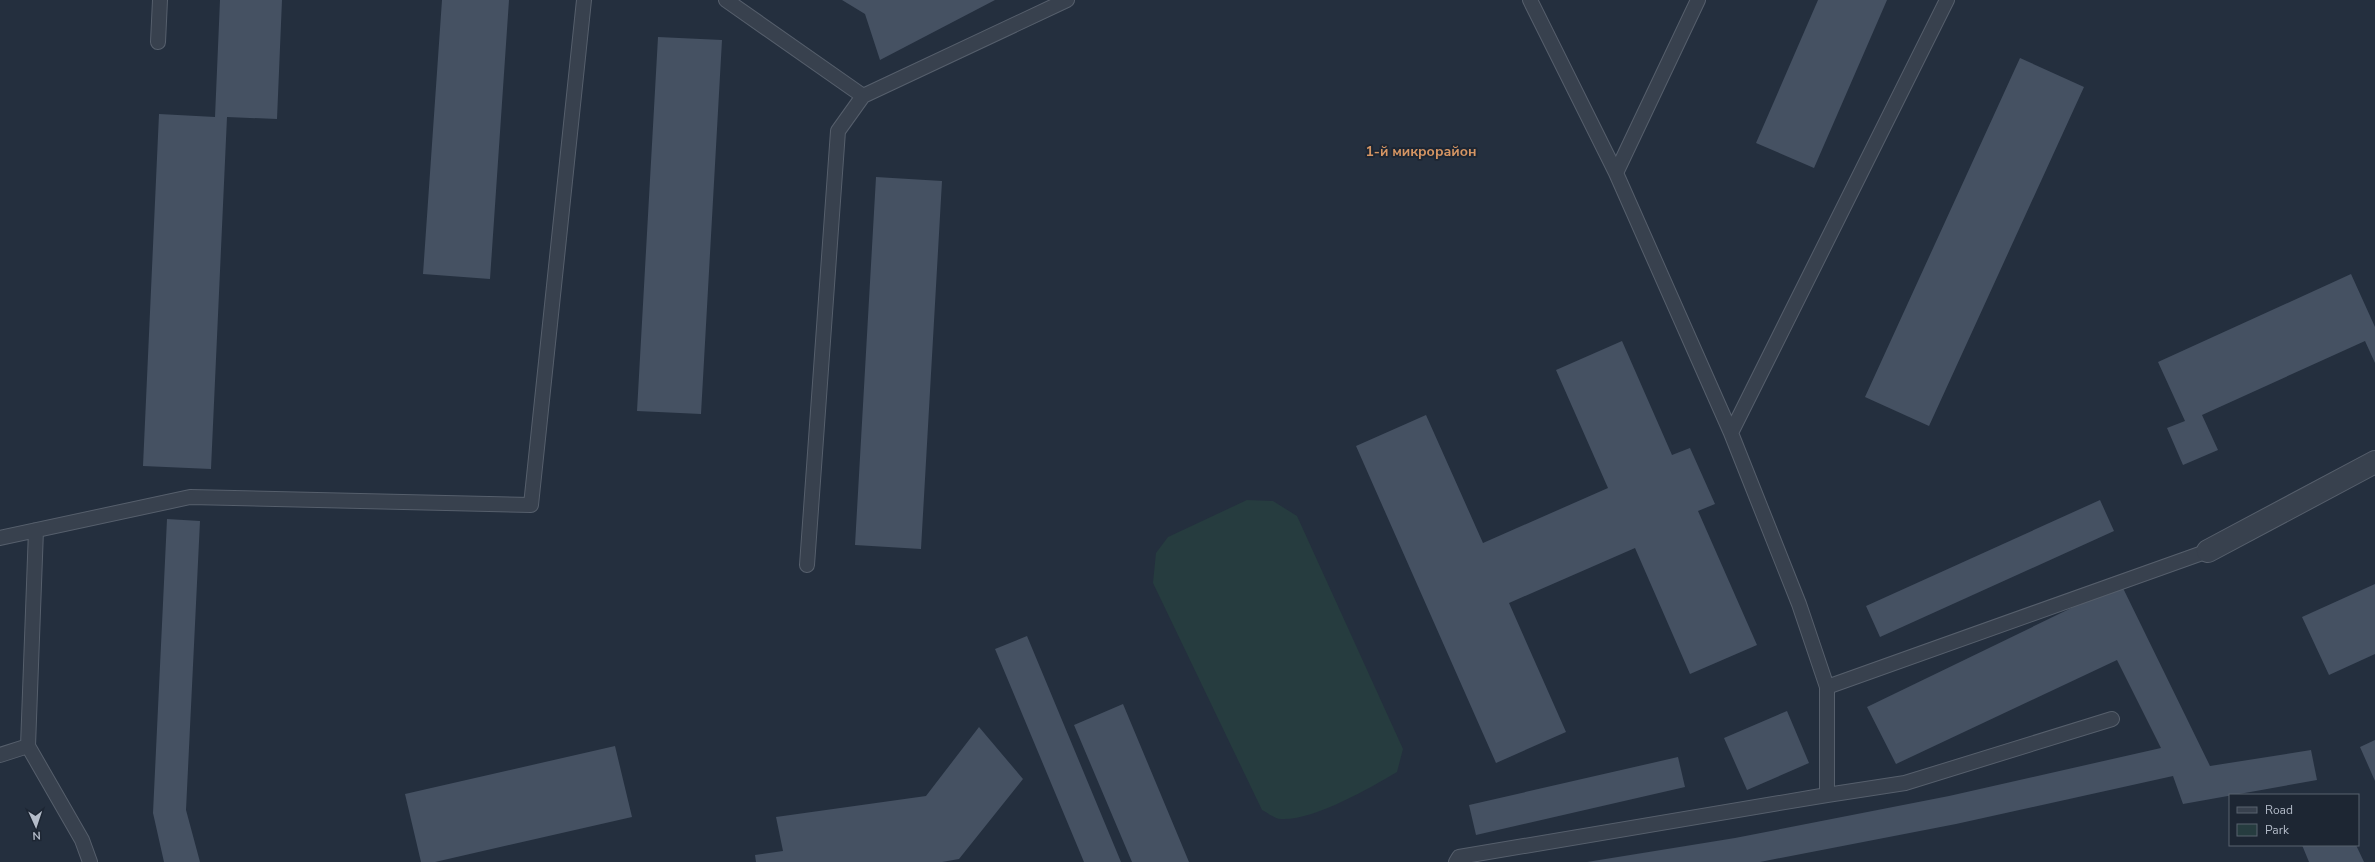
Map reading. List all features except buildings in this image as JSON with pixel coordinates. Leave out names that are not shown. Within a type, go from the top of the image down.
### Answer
[{"type":"street","points":[[2208,551],[2375,462]]},
{"type":"lane","points":[[158,42],[160,0]]},
{"type":"lane","points":[[0,538],[190,497],[531,505],[584,0]]},
{"type":"lane","points":[[726,0],[863,96]]},
{"type":"lane","points":[[807,565],[838,131],[863,96],[1067,0]]},
{"type":"lane","points":[[1530,0],[1616,173],[1731,433],[1800,604],[1827,688],[1827,796]]},
{"type":"lane","points":[[1616,173],[1698,0]]},
{"type":"lane","points":[[1731,433],[1947,0]]},
{"type":"lane","points":[[36,530],[28,746],[82,840],[90,862]]},
{"type":"lane","points":[[1827,688],[2208,551]]},
{"type":"lane","points":[[1456,862],[1459,857],[1905,783],[2112,719]]},
{"type":"lane","points":[[0,755],[28,746]]},
{"type":"green space","points":[[1247,500],[1273,501],[1297,516],[1403,749],[1397,772],[1341,802],[1309,815],[1294,818],[1279,819],[1262,810],[1153,583],[1156,553],[1168,537]]},
{"type":"district","name":"1-й микрорайон","points":[[1421,151]]}]
